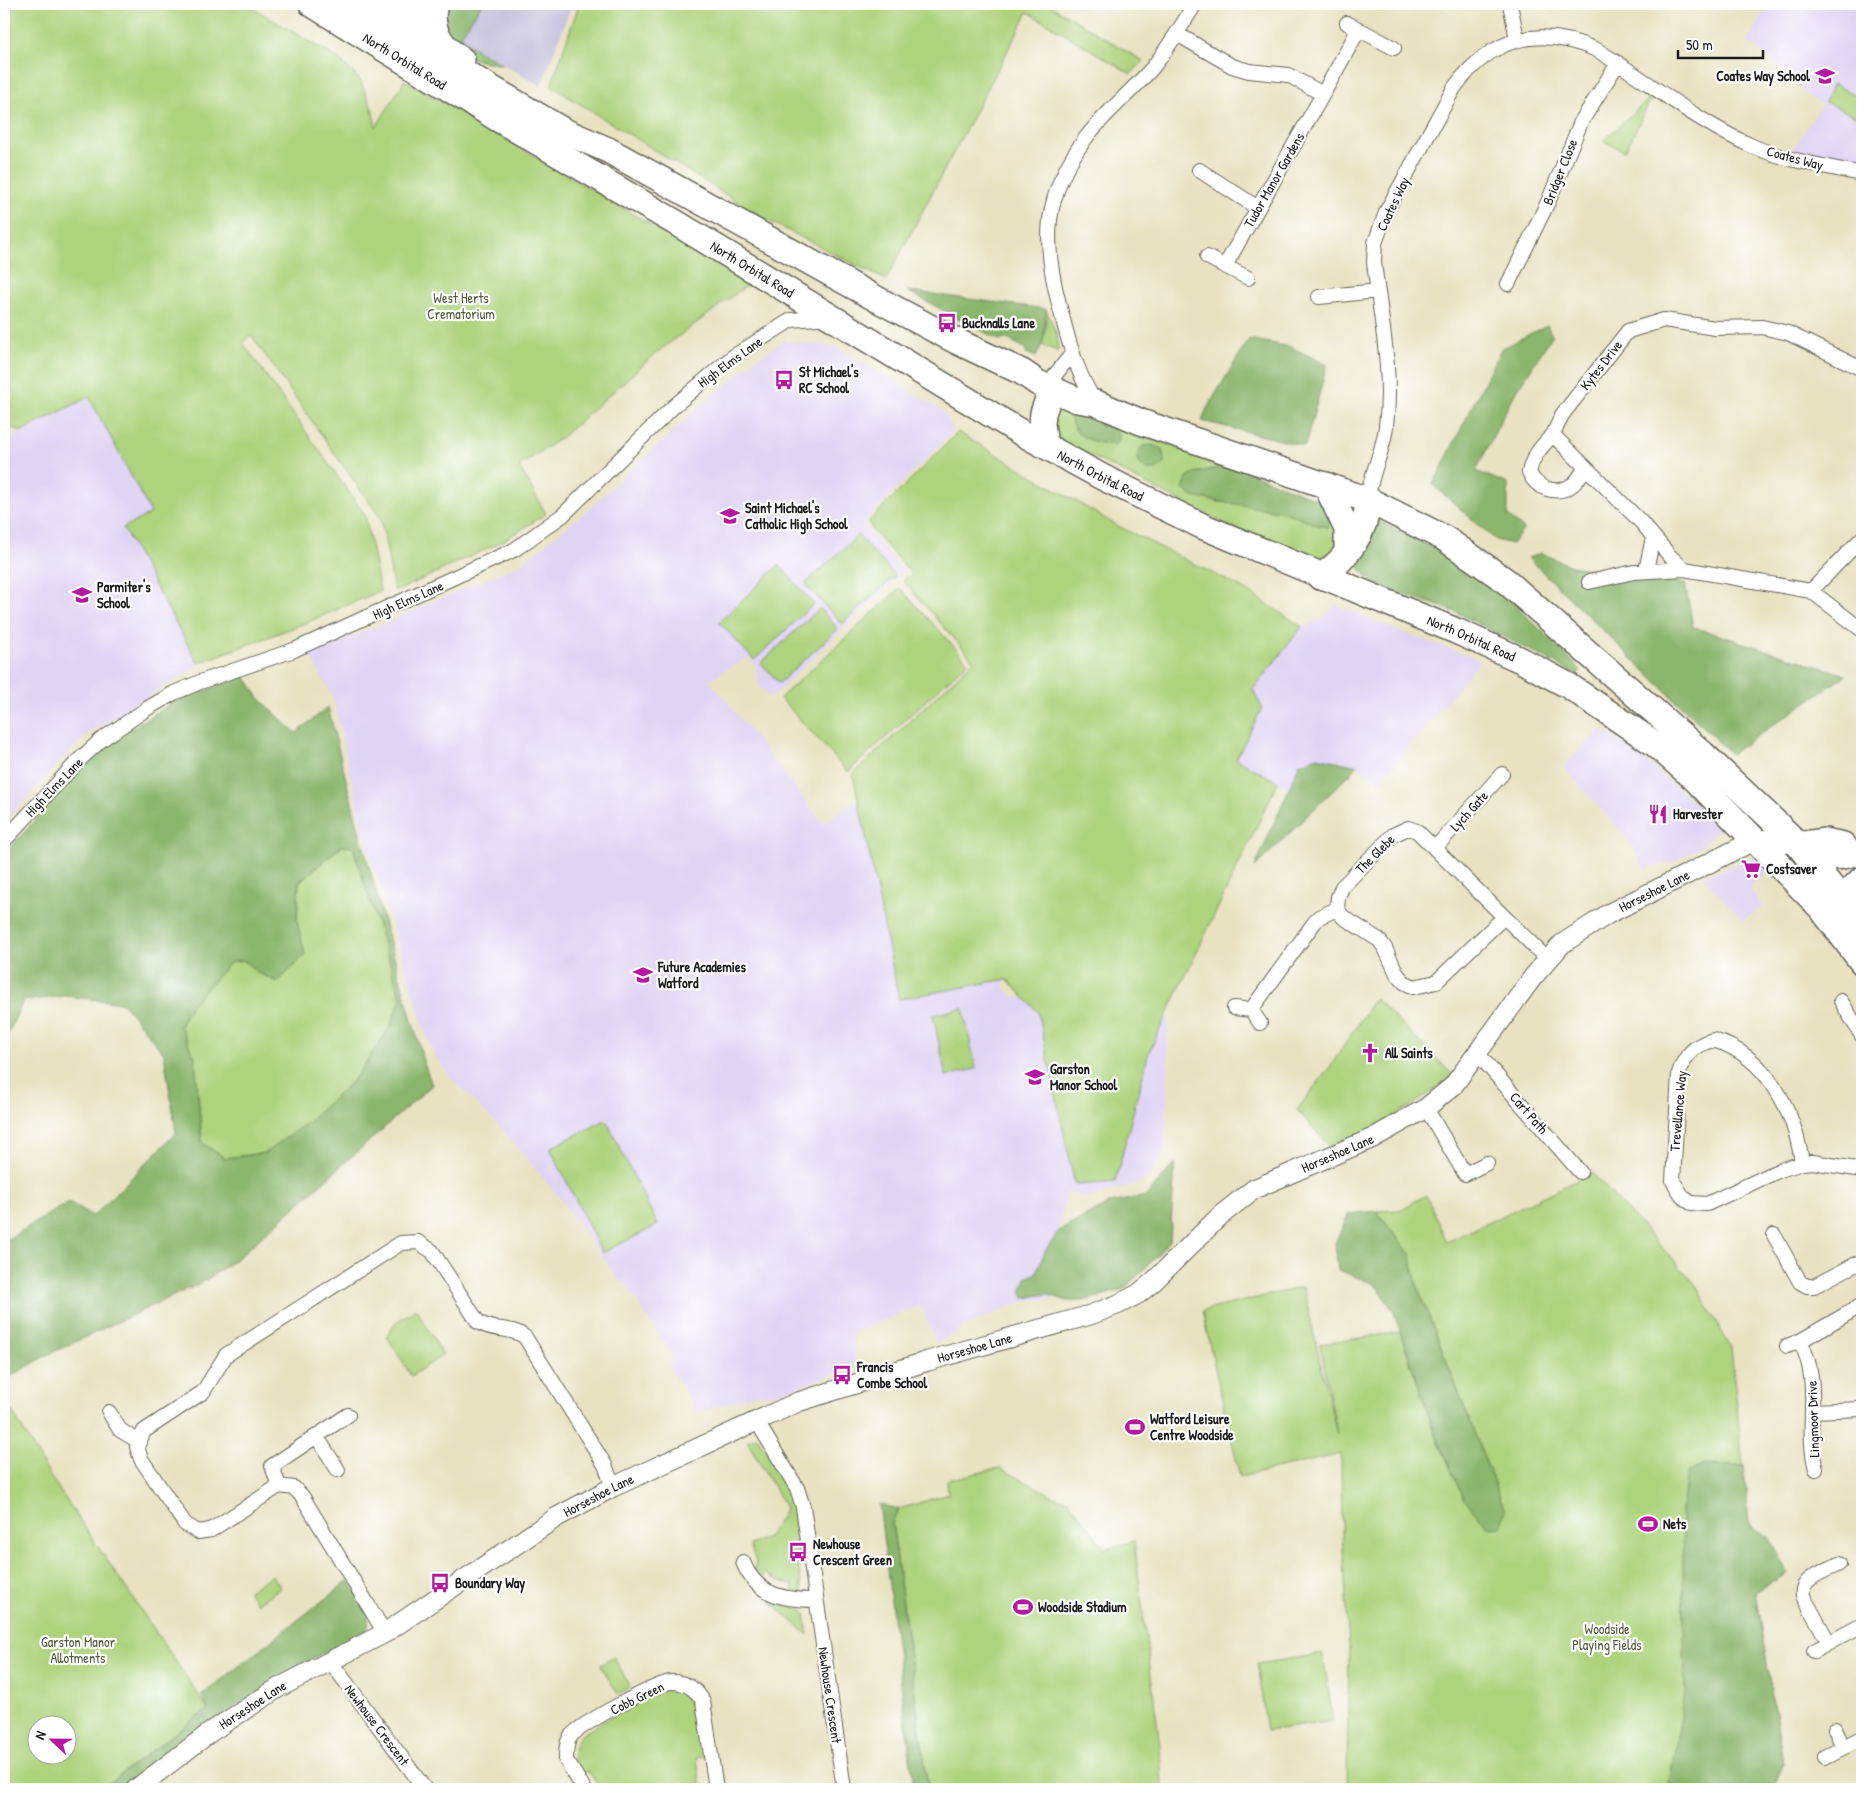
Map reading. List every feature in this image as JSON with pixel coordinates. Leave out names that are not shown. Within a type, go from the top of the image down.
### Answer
[{"type":"highway","name":"North Orbital Road","points":[[312,4],[500,120],[1045,445],[1168,511],[1320,577],[1456,631],[1521,660],[1569,686],[1655,744],[1695,779],[1821,908],[1862,962]]},
{"type":"highway","name":"North Orbital Road","points":[[348,4],[564,131],[608,150],[872,297],[956,341],[1022,372],[1038,383],[1053,382],[1077,400],[1096,403],[1141,422],[1368,500],[1444,538],[1506,581],[1704,754],[1797,843],[1847,904],[1862,926]]},
{"type":"highway","points":[[392,4],[434,30]]},
{"type":"highway","points":[[435,4],[432,17],[434,30],[445,49],[608,150]]},
{"type":"highway","points":[[1045,445],[1042,424],[1043,413],[1053,382]]},
{"type":"highway","points":[[1326,485],[1347,528],[1347,553]]},
{"type":"highway","points":[[1320,577],[1339,563],[1359,535],[1368,511],[1368,500]]},
{"type":"highway","points":[[1704,754],[1704,773],[1744,811],[1755,840]]},
{"type":"highway","points":[[1797,843],[1809,876],[1818,888],[1821,908]]},
{"type":"highway","points":[[1847,904],[1850,891],[1862,879]]},
{"type":"main road","points":[[1755,840],[1797,843],[1825,839],[1844,843],[1858,856]]},
{"type":"street","points":[[1096,403],[1071,355],[1048,251],[1049,222],[1059,184],[1085,138],[1153,66],[1177,34],[1195,4]]},
{"type":"street","points":[[1510,4],[1517,39]]},
{"type":"street","name":"Tudor Manor Gardens","points":[[1225,266],[1323,94],[1353,26],[1394,48]]},
{"type":"street","points":[[1177,34],[1232,66],[1249,72],[1288,76],[1323,94]]},
{"type":"street","name":"Coates Way","points":[[1368,500],[1369,490],[1383,448],[1388,396],[1374,262],[1375,243],[1381,223],[1449,96],[1467,70],[1481,58],[1500,46],[1517,39],[1536,36],[1578,42],[1618,62],[1728,134],[1752,146],[1775,155],[1862,174]]},
{"type":"street","name":"Bridger Close","points":[[1508,284],[1548,202],[1581,122],[1618,62]]},
{"type":"street","points":[[1199,170],[1258,208]]},
{"type":"street","points":[[1207,257],[1248,278]]},
{"type":"street","points":[[1319,297],[1377,291]]},
{"type":"street","points":[[791,292],[791,320]]},
{"type":"street","name":"High Elms Lane","points":[[4,841],[77,762],[101,740],[156,703],[200,682],[294,650],[514,550],[563,515],[703,380],[731,358],[791,320],[832,317]]},
{"type":"street","name":"Kytes Drive","points":[[1553,435],[1562,415],[1628,331],[1664,320],[1715,328],[1762,327],[1788,333],[1862,369]]},
{"type":"street","points":[[1053,382],[1071,355]]},
{"type":"street","points":[[1585,469],[1575,483],[1564,489],[1547,490],[1536,483],[1529,472],[1530,466],[1544,444],[1553,435],[1585,469],[1641,522],[1653,538],[1684,569]]},
{"type":"street","points":[[1646,570],[1653,538]]},
{"type":"street","points":[[1811,592],[1862,538]]},
{"type":"street","points":[[1589,582],[1646,570],[1684,569],[1811,592],[1862,630]]},
{"type":"street","name":"Lych Gate","points":[[1435,848],[1502,774]]},
{"type":"street","name":"The Glebe","points":[[1337,909],[1338,897],[1342,887],[1392,835],[1408,828],[1417,831],[1547,959]]},
{"type":"street","name":"Horseshoe Lane","points":[[136,1789],[212,1731],[278,1688],[385,1633],[557,1517],[614,1487],[798,1402],[866,1379],[1119,1304],[1153,1282],[1221,1215],[1254,1189],[1373,1138],[1426,1108],[1453,1086],[1547,959],[1562,944],[1608,914],[1755,840]]},
{"type":"street","points":[[1251,1010],[1314,923],[1319,918],[1337,909],[1343,917],[1378,940],[1385,948],[1397,974],[1404,982],[1414,987],[1436,982],[1504,917]]},
{"type":"street","points":[[1841,1001],[1862,1036]]},
{"type":"street","points":[[1234,1008],[1251,1010],[1260,1023]]},
{"type":"street","name":"Trevellance Way","points":[[1802,1163],[1795,1128],[1785,1103],[1757,1067],[1736,1050],[1713,1040],[1692,1049],[1684,1060],[1679,1073],[1673,1181],[1683,1197],[1691,1203],[1708,1204],[1780,1170],[1802,1163],[1812,1162],[1862,1170]]},
{"type":"street","name":"Cart Path","points":[[1478,1054],[1580,1172]]},
{"type":"street","points":[[1426,1108],[1465,1174],[1487,1163]]},
{"type":"street","points":[[1774,1235],[1800,1282],[1807,1286],[1814,1286],[1862,1261]]},
{"type":"street","points":[[385,1633],[302,1496],[294,1488],[279,1486],[211,1530],[198,1532],[184,1524],[141,1459],[138,1451],[138,1441],[144,1431],[151,1425],[203,1392],[226,1355],[401,1243],[409,1241],[426,1246],[432,1251],[478,1322],[490,1328],[514,1330],[525,1337],[605,1465],[614,1487]]},
{"type":"street","name":"Lingmoor Drive","points":[[1816,1469],[1812,1454],[1812,1373],[1808,1357],[1793,1343],[1862,1305]]},
{"type":"street","points":[[1813,1411],[1862,1409]]},
{"type":"street","points":[[109,1412],[120,1430],[138,1441]]},
{"type":"street","points":[[279,1486],[272,1466],[348,1415]]},
{"type":"street","name":"Newhouse Crescent","points":[[756,1420],[797,1488],[803,1507],[844,1789]]},
{"type":"street","points":[[317,1437],[338,1470]]},
{"type":"street","points":[[742,1562],[749,1577],[768,1592],[793,1599],[816,1600]]},
{"type":"street","points":[[1829,1643],[1803,1596],[1802,1589],[1806,1582],[1839,1564]]},
{"type":"street","points":[[1814,1651],[1862,1625]]},
{"type":"street","name":"Newhouse Crescent","points":[[330,1661],[425,1789]]},
{"type":"street","name":"Cobb Green","points":[[584,1789],[566,1760],[570,1738],[576,1730],[630,1699],[662,1683],[672,1682],[690,1686],[703,1701],[716,1789]]},
{"type":"street","points":[[1835,1729],[1843,1747]]},
{"type":"street","points":[[1826,1757],[1862,1738]]},
{"type":"shaded area","points":[[482,4],[572,4],[541,86],[469,45],[461,35]]},
{"type":"shaded area","name":"Coates Way School","points":[[1769,4],[1862,4],[1862,163],[1792,150],[1822,105],[1807,95],[1770,58],[1747,42]]},
{"type":"shaded area","name":"Future Academies Watford","points":[[783,341],[836,347],[943,411],[954,430],[864,522],[868,531],[904,571],[771,698],[759,686],[755,664],[749,657],[708,680],[722,695],[823,823],[850,804],[878,795],[1006,852],[1004,986],[1011,996],[1169,1017],[1165,1146],[1156,1169],[1140,1183],[1087,1198],[1067,1192],[1057,1237],[1056,1295],[1050,1299],[1023,1301],[969,1324],[937,1343],[920,1306],[852,1333],[855,1356],[854,1368],[790,1389],[766,1395],[756,1394],[698,1413],[669,1366],[672,1356],[624,1281],[621,1283],[558,1196],[503,1130],[451,1078],[435,1056],[426,1035],[364,834],[333,697],[310,655],[521,564],[585,512],[706,401],[759,357]]},
{"type":"shaded area","name":"Parmiter's School","points":[[88,397],[152,513],[123,529],[199,665],[85,736],[4,822],[4,440]]},
{"type":"shaded area","points":[[1335,605],[1404,633],[1481,660],[1379,782],[1358,766],[1288,788],[1236,759],[1262,708],[1253,689],[1302,627],[1322,619]]},
{"type":"shaded area","points":[[1600,729],[1638,754],[1697,805],[1719,830],[1696,850],[1674,861],[1644,869],[1630,841],[1563,767]]},
{"type":"shaded area","points":[[1758,856],[1771,871],[1749,885],[1762,907],[1743,920],[1703,877]]},
{"type":"green space","name":"West Herts Crematorium","points":[[4,4],[246,4],[340,60],[360,80],[372,108],[376,127],[405,80],[750,283],[656,353],[561,438],[519,466],[546,514],[501,542],[399,590],[394,590],[381,519],[251,335],[243,343],[365,515],[380,591],[303,624],[198,663],[123,528],[151,513],[89,397],[22,431],[4,425]]},
{"type":"green space","points":[[444,4],[482,4],[461,35],[469,45],[502,64],[476,60],[458,48],[447,29]]},
{"type":"green space","points":[[579,4],[1048,4],[1143,61],[1131,74],[1028,12],[886,280],[767,220],[551,86]]},
{"type":"green space","points":[[1833,84],[1862,98],[1862,119],[1825,102]]},
{"type":"green space","points":[[1653,95],[1625,151],[1603,141]]},
{"type":"green space","points":[[907,291],[1046,309],[1043,342],[1036,357],[1026,353],[1025,348],[1005,338],[999,340]]},
{"type":"green space","points":[[1046,309],[1057,335],[1058,351],[1041,345],[1046,327]]},
{"type":"green space","points":[[1547,325],[1552,336],[1511,400],[1476,471],[1508,484],[1508,516],[1524,529],[1512,544],[1496,540],[1433,485],[1501,349]]},
{"type":"green space","points":[[1249,339],[1291,347],[1327,365],[1305,446],[1202,421],[1207,408]]},
{"type":"green space","points":[[1064,405],[1073,406],[1231,465],[1195,473],[1217,502],[1248,504],[1268,508],[1298,516],[1327,527],[1331,522],[1341,535],[1332,560],[1308,566],[1058,439],[1054,435],[1052,414]]},
{"type":"green space","points":[[1070,412],[1100,422],[1119,433],[1119,441],[1114,445],[1084,437],[1074,428]]},
{"type":"green space","points":[[958,432],[1116,525],[1246,590],[1302,627],[1253,689],[1262,708],[1236,759],[1278,782],[1149,1052],[1115,1182],[1075,1185],[1038,1012],[1007,979],[899,999],[853,774],[974,661],[903,581],[911,573],[872,530],[869,521]]},
{"type":"green space","points":[[1152,445],[1163,449],[1164,463],[1156,470],[1146,470],[1139,463],[1137,453],[1143,446]]},
{"type":"green space","points":[[1231,465],[1322,502],[1331,522],[1327,527],[1322,526],[1286,513],[1193,497],[1183,489],[1187,478],[1195,473]]},
{"type":"green space","points":[[1377,520],[1449,556],[1497,587],[1581,670],[1578,675],[1456,612],[1374,584],[1357,565],[1363,538]]},
{"type":"green space","points":[[858,535],[895,576],[842,624],[805,584]]},
{"type":"green space","points":[[1541,553],[1571,566],[1685,583],[1693,627],[1846,675],[1731,754],[1528,558]]},
{"type":"green space","points":[[779,565],[814,604],[754,660],[719,622]]},
{"type":"green space","points":[[900,588],[968,662],[848,772],[780,698]]},
{"type":"green space","points":[[820,608],[838,629],[779,683],[761,663]]},
{"type":"green space","points":[[245,676],[259,698],[296,733],[328,707],[375,887],[432,1085],[240,1256],[205,1281],[49,1354],[4,1380],[4,1237],[8,1239],[69,1202],[93,1216],[176,1133],[164,1054],[123,1003],[65,996],[23,1001],[4,1042],[4,855],[85,764],[107,743],[174,702]],"holes":[[[341,846],[353,847],[401,998],[390,1027],[353,1081],[308,1122],[265,1153],[225,1158],[202,1143],[195,1058],[180,1026],[191,1005],[231,962],[244,960],[258,973],[278,982],[305,955],[297,921],[299,882]]]},
{"type":"green space","points":[[1318,757],[1358,766],[1255,867],[1300,763]]},
{"type":"green space","points":[[342,846],[353,847],[401,998],[390,1027],[353,1081],[308,1122],[265,1153],[225,1158],[202,1143],[195,1058],[180,1026],[191,1005],[231,962],[243,960],[258,973],[278,982],[305,955],[297,921],[299,882]]},
{"type":"green space","points":[[1375,998],[1453,1075],[1424,1097],[1394,1116],[1331,1148],[1297,1110],[1330,1067]]},
{"type":"green space","points":[[963,1008],[976,1069],[946,1076],[933,1015]]},
{"type":"green space","points":[[606,1120],[658,1225],[602,1253],[550,1148]]},
{"type":"green space","points":[[1175,1163],[1170,1241],[1142,1272],[1122,1290],[1083,1301],[1067,1301],[1047,1294],[1024,1298],[1021,1292],[1026,1278],[1036,1273],[1045,1251],[1059,1231],[1110,1203],[1146,1196]]},
{"type":"green space","name":"Woodside Playing Fields","points":[[1592,1173],[1693,1281],[1731,1348],[1749,1525],[1770,1539],[1788,1573],[1755,1592],[1783,1764],[1774,1789],[1347,1789],[1349,1646],[1342,1532],[1341,1454],[1240,1477],[1202,1311],[1303,1287],[1337,1434],[1320,1344],[1400,1332],[1434,1430],[1463,1498],[1505,1511],[1417,1286],[1410,1254],[1376,1211],[1400,1210],[1426,1195],[1447,1242]]},
{"type":"green space","points":[[1376,1211],[1410,1254],[1417,1286],[1505,1511],[1501,1527],[1489,1528],[1463,1498],[1434,1430],[1393,1310],[1375,1284],[1338,1270],[1335,1243],[1349,1214]]},
{"type":"green space","points":[[416,1309],[443,1355],[411,1376],[387,1336],[395,1323]]},
{"type":"green space","name":"Garston Manor Allotments","points":[[4,1398],[52,1479],[208,1709],[101,1789],[7,1789],[4,1785]]},
{"type":"green space","points":[[757,1437],[789,1488],[801,1536],[796,1543],[802,1593],[793,1593],[793,1585],[777,1580],[765,1573],[761,1580],[753,1573],[756,1561],[750,1545],[769,1536],[785,1510],[784,1505],[747,1441]]},
{"type":"green space","points":[[1704,1465],[1744,1466],[1749,1525],[1770,1539],[1788,1573],[1755,1592],[1783,1764],[1774,1789],[1668,1789],[1685,1693],[1682,1510],[1687,1473]]},
{"type":"green space","name":"Woodside Stadium","points":[[1000,1468],[1053,1496],[1068,1500],[1105,1549],[1134,1541],[1160,1746],[1162,1789],[928,1789],[892,1522],[899,1509],[948,1494],[947,1480]]},
{"type":"green space","points":[[879,1504],[899,1509],[892,1522],[928,1789],[914,1789]]},
{"type":"green space","points":[[272,1575],[281,1588],[257,1603],[248,1591]]},
{"type":"green space","points":[[349,1580],[366,1610],[368,1617],[367,1630],[301,1665],[210,1723],[124,1789],[101,1789],[199,1715],[206,1717],[203,1713],[208,1708],[202,1695]]},
{"type":"green space","points":[[770,1601],[801,1609],[805,1614],[808,1635]]},
{"type":"green space","points":[[1323,1654],[1333,1721],[1267,1731],[1257,1664]]},
{"type":"green space","points":[[614,1657],[630,1687],[618,1694],[600,1665]]},
{"type":"green space","points":[[680,1686],[698,1700],[705,1756],[697,1757],[701,1789],[602,1789],[588,1771],[580,1777],[573,1756],[575,1745],[581,1735],[656,1690]]},
{"type":"place","name":"Coates Way School","points":[[1825,76]]},
{"type":"place","name":"Bucknalls Lane","points":[[947,323]]},
{"type":"place","name":"St Michael's RC School","points":[[784,380]]},
{"type":"place","name":"Saint Michael's Catholic High School","points":[[730,516]]},
{"type":"place","name":"Parmiter's School","points":[[82,595]]},
{"type":"place","name":"Harvester","points":[[1658,814]]},
{"type":"place","name":"Costsaver","points":[[1751,869]]},
{"type":"place","name":"Future Academies Watford","points":[[643,975]]},
{"type":"place","name":"All Saints","points":[[1370,1053]]},
{"type":"place","name":"Garston Manor School","points":[[1035,1077]]},
{"type":"place","name":"Francis Combe School","points":[[842,1375]]},
{"type":"place","name":"Watford Leisure Centre Woodside","points":[[1135,1427]]},
{"type":"place","name":"Nets","points":[[1648,1524]]},
{"type":"place","name":"Newhouse Crescent Green","points":[[798,1552]]},
{"type":"place","name":"Boundary Way","points":[[440,1583]]},
{"type":"place","name":"Woodside Stadium","points":[[1023,1607]]}]
